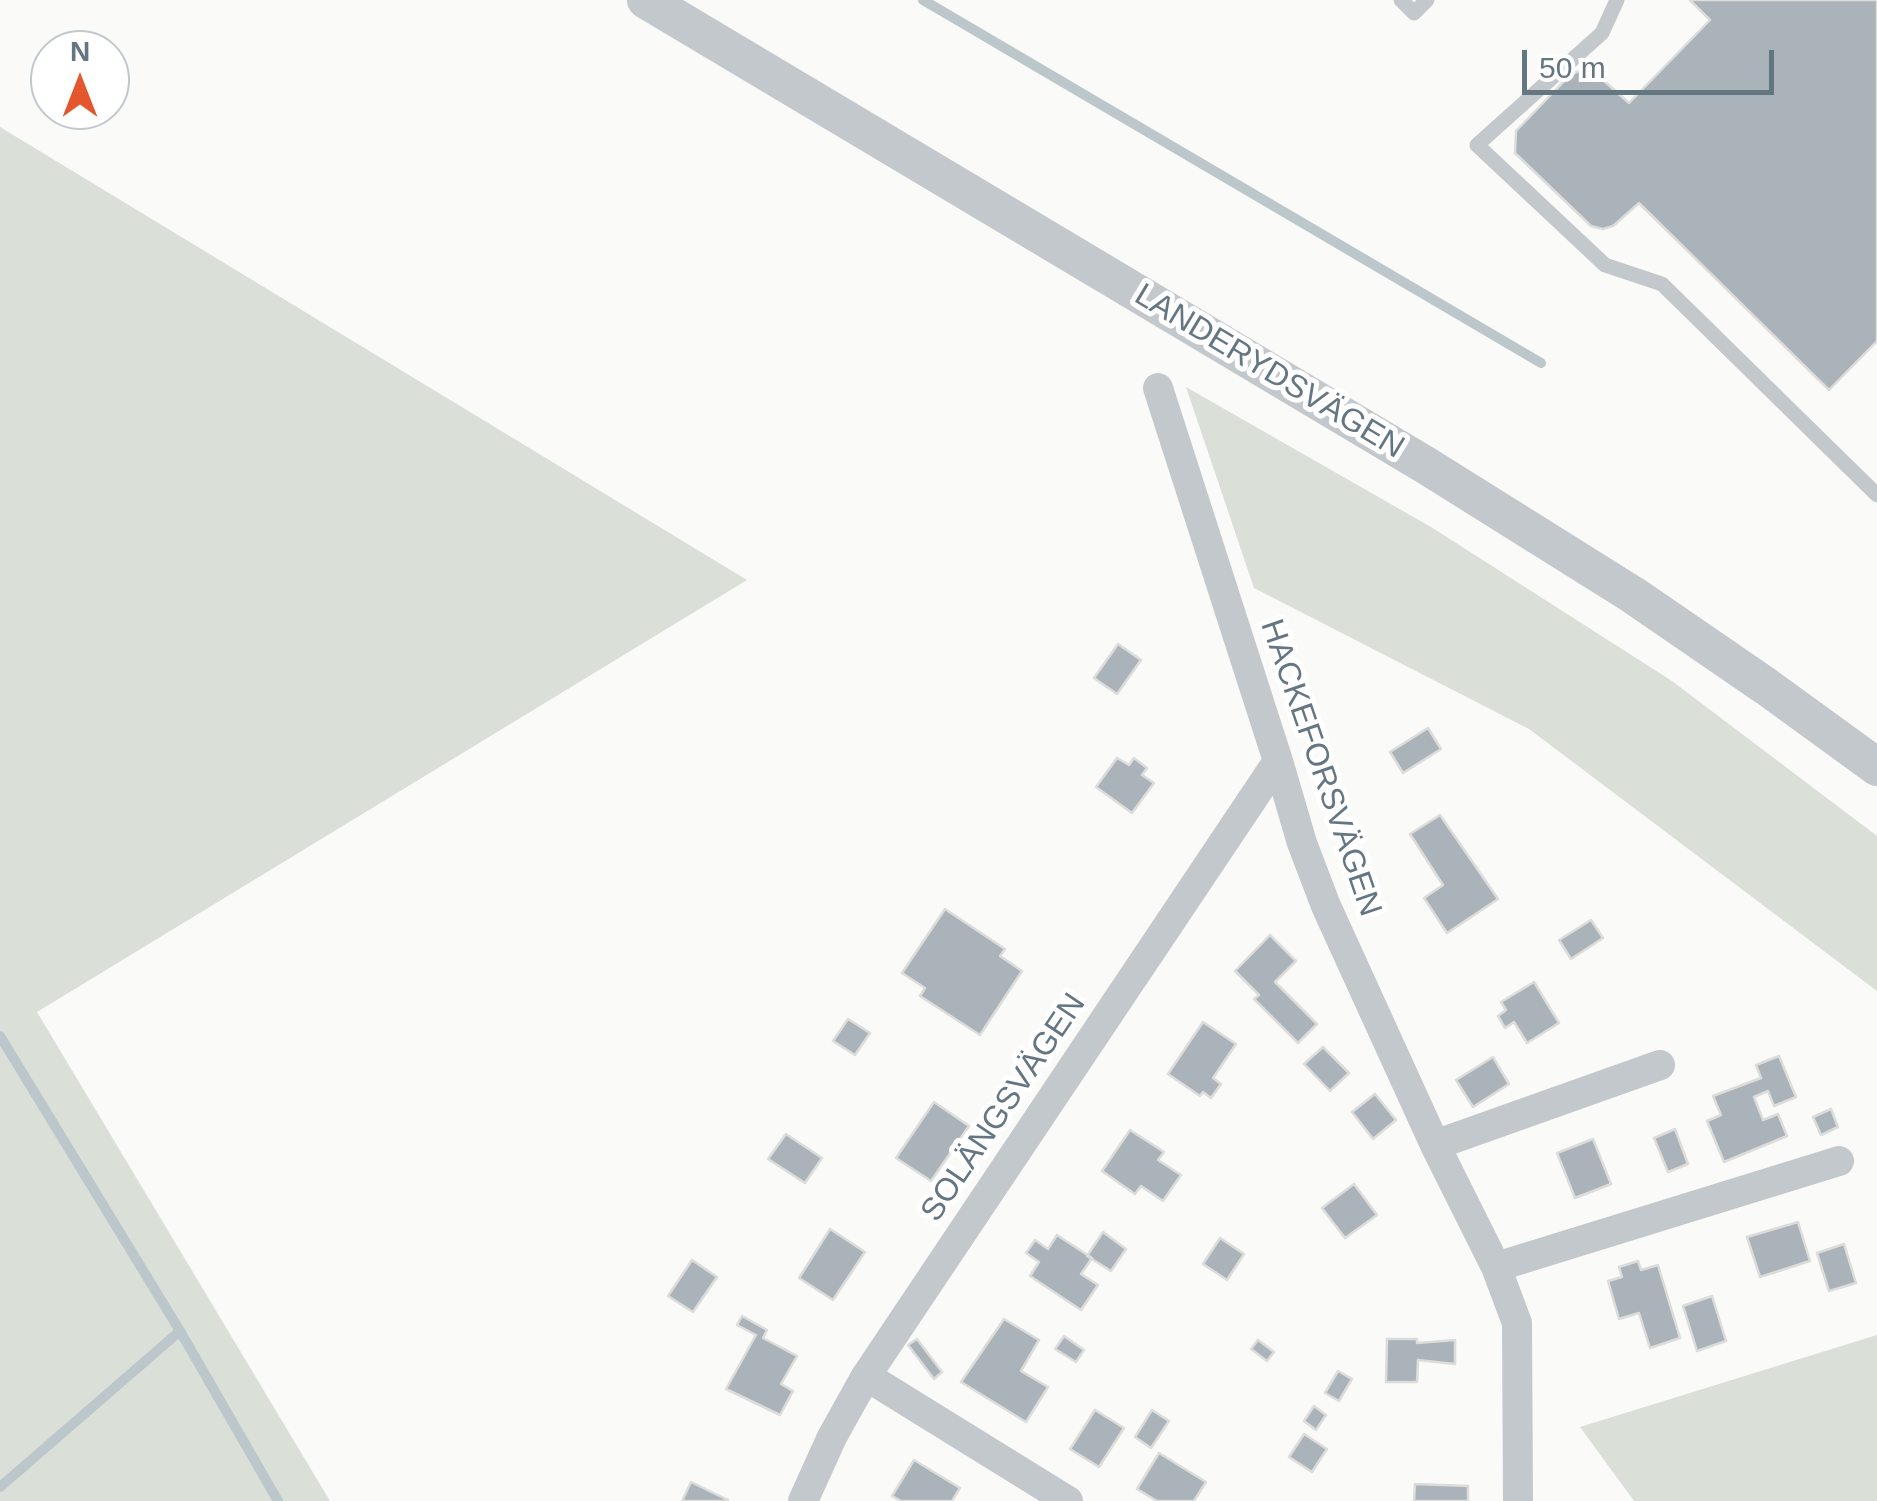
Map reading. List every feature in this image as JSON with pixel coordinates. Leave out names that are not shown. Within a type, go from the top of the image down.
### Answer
[{"type":"street","name":"LANDERYDSVÄGEN","points":[[646,0],[1427,466],[1648,606],[1877,768]]},
{"type":"street","name":"HACKEFORSVÄGEN","points":[[1158,388],[1302,843],[1326,906],[1435,1146],[1496,1268],[1517,1323],[1518,1501]]},
{"type":"street","name":"SOLÄNGSVÄGEN","points":[[803,1501],[866,1376],[1278,762]]},
{"type":"street","points":[[1435,1146],[1660,1065]]},
{"type":"street","points":[[1496,1268],[1839,1161]]},
{"type":"street","points":[[866,1376],[1068,1501]]},
{"type":"lane","points":[[1401,0],[1414,12],[1426,0]]},
{"type":"lane","points":[[1617,0],[1602,33],[1477,145],[1605,265],[1662,284],[1877,496]]},
{"type":"shaded area","points":[[0,127],[747,580],[37,1012],[330,1501],[0,1501]]},
{"type":"shaded area","points":[[1186,387],[1431,527],[1672,681],[1877,836],[1877,991],[1529,729],[1254,588]]},
{"type":"shaded area","points":[[1877,1335],[1877,1501],[1634,1501],[1580,1427]]},
{"type":"building","points":[[1690,0],[1877,0],[1877,341],[1829,390],[1639,203],[1613,226],[1591,226],[1515,153],[1516,131],[1571,74],[1583,70],[1595,73],[1629,103],[1710,20]]},
{"type":"building","points":[[1118,644],[1141,660],[1117,694],[1094,678]]},
{"type":"building","points":[[1428,728],[1441,749],[1403,773],[1390,752]]},
{"type":"building","points":[[1117,758],[1129,765],[1134,758],[1147,768],[1142,775],[1154,783],[1132,813],[1096,787]]},
{"type":"building","points":[[1440,815],[1498,899],[1447,933],[1424,898],[1443,885],[1410,834]]},
{"type":"building","points":[[945,909],[1005,949],[1000,956],[1022,971],[980,1035],[920,996],[925,988],[902,973]]},
{"type":"building","points":[[1591,920],[1603,938],[1571,959],[1559,940]]},
{"type":"building","points":[[1270,935],[1296,961],[1275,982],[1317,1024],[1298,1043],[1254,999],[1259,995],[1235,971]]},
{"type":"building","points":[[1534,982],[1559,1023],[1527,1043],[1514,1022],[1505,1028],[1498,1016],[1506,1010],[1501,1002]]},
{"type":"building","points":[[848,1019],[870,1033],[855,1055],[833,1041]]},
{"type":"building","points":[[1203,1022],[1236,1044],[1213,1078],[1221,1084],[1211,1098],[1203,1092],[1200,1096],[1168,1074]]},
{"type":"building","points":[[1323,1047],[1349,1073],[1330,1091],[1304,1064]]},
{"type":"building","points":[[1779,1056],[1796,1097],[1774,1106],[1768,1091],[1754,1097],[1763,1120],[1778,1114],[1787,1136],[1724,1162],[1707,1121],[1721,1115],[1713,1096],[1761,1078],[1756,1065]]},
{"type":"building","points":[[1493,1057],[1509,1084],[1473,1107],[1456,1080]]},
{"type":"building","points":[[1375,1094],[1396,1120],[1373,1139],[1352,1112]]},
{"type":"building","points":[[934,1102],[969,1126],[931,1181],[896,1158]]},
{"type":"building","points":[[1831,1109],[1838,1127],[1821,1135],[1813,1117]]},
{"type":"building","points":[[1675,1129],[1688,1164],[1668,1172],[1654,1138]]},
{"type":"building","points":[[1130,1130],[1164,1152],[1158,1160],[1181,1175],[1163,1201],[1141,1186],[1135,1194],[1102,1171]]},
{"type":"building","points":[[786,1134],[822,1158],[805,1183],[768,1159]]},
{"type":"building","points":[[1593,1139],[1611,1184],[1575,1198],[1557,1153]]},
{"type":"building","points":[[1354,1184],[1377,1215],[1345,1238],[1322,1208]]},
{"type":"building","points":[[1798,1222],[1810,1261],[1760,1277],[1747,1237]]},
{"type":"building","points":[[830,1229],[865,1252],[833,1300],[799,1278]]},
{"type":"building","points":[[1103,1232],[1126,1249],[1111,1271],[1087,1256]]},
{"type":"building","points":[[1057,1235],[1092,1258],[1081,1274],[1098,1285],[1081,1310],[1030,1276],[1039,1262],[1026,1253],[1035,1240],[1048,1249]]},
{"type":"building","points":[[1220,1238],[1244,1254],[1227,1280],[1203,1264]]},
{"type":"building","points":[[1844,1244],[1856,1283],[1829,1291],[1817,1253]]},
{"type":"building","points":[[692,1260],[717,1277],[693,1312],[668,1296]]},
{"type":"building","points":[[1638,1261],[1641,1270],[1658,1265],[1680,1338],[1650,1348],[1639,1313],[1619,1319],[1608,1281],[1622,1277],[1619,1267]]},
{"type":"building","points":[[1712,1296],[1726,1341],[1697,1351],[1683,1306]]},
{"type":"building","points":[[742,1316],[767,1330],[763,1338],[797,1356],[781,1384],[793,1391],[780,1415],[726,1389],[756,1335],[737,1325]]},
{"type":"building","points":[[1004,1319],[1039,1340],[1021,1371],[1048,1387],[1026,1422],[961,1382]]},
{"type":"building","points":[[1064,1336],[1084,1350],[1076,1362],[1055,1349]]},
{"type":"building","points":[[917,1339],[942,1372],[934,1379],[908,1345]]},
{"type":"building","points":[[1387,1339],[1417,1339],[1417,1343],[1455,1340],[1455,1364],[1418,1360],[1417,1382],[1386,1382]]},
{"type":"building","points":[[1258,1340],[1274,1352],[1267,1361],[1251,1349]]},
{"type":"building","points":[[1338,1371],[1352,1379],[1339,1401],[1325,1393]]},
{"type":"building","points":[[1314,1406],[1326,1415],[1316,1430],[1304,1421]]},
{"type":"building","points":[[1095,1410],[1124,1428],[1099,1467],[1070,1449]]},
{"type":"building","points":[[1152,1410],[1169,1421],[1151,1448],[1135,1437]]},
{"type":"building","points":[[1304,1434],[1327,1449],[1312,1472],[1289,1457]]},
{"type":"building","points":[[1159,1453],[1206,1482],[1194,1501],[1157,1501],[1137,1489]]},
{"type":"building","points":[[914,1460],[960,1488],[952,1501],[901,1501],[892,1496]]},
{"type":"building","points":[[691,1482],[728,1500],[682,1501]]},
{"type":"building","points":[[1415,1484],[1468,1486],[1468,1501],[1414,1501]]},
{"type":"waterway","points":[[923,0],[1541,363]]},
{"type":"waterway","points":[[0,1036],[180,1331],[278,1501]]},
{"type":"waterway","points":[[0,1487],[180,1331]]}]
